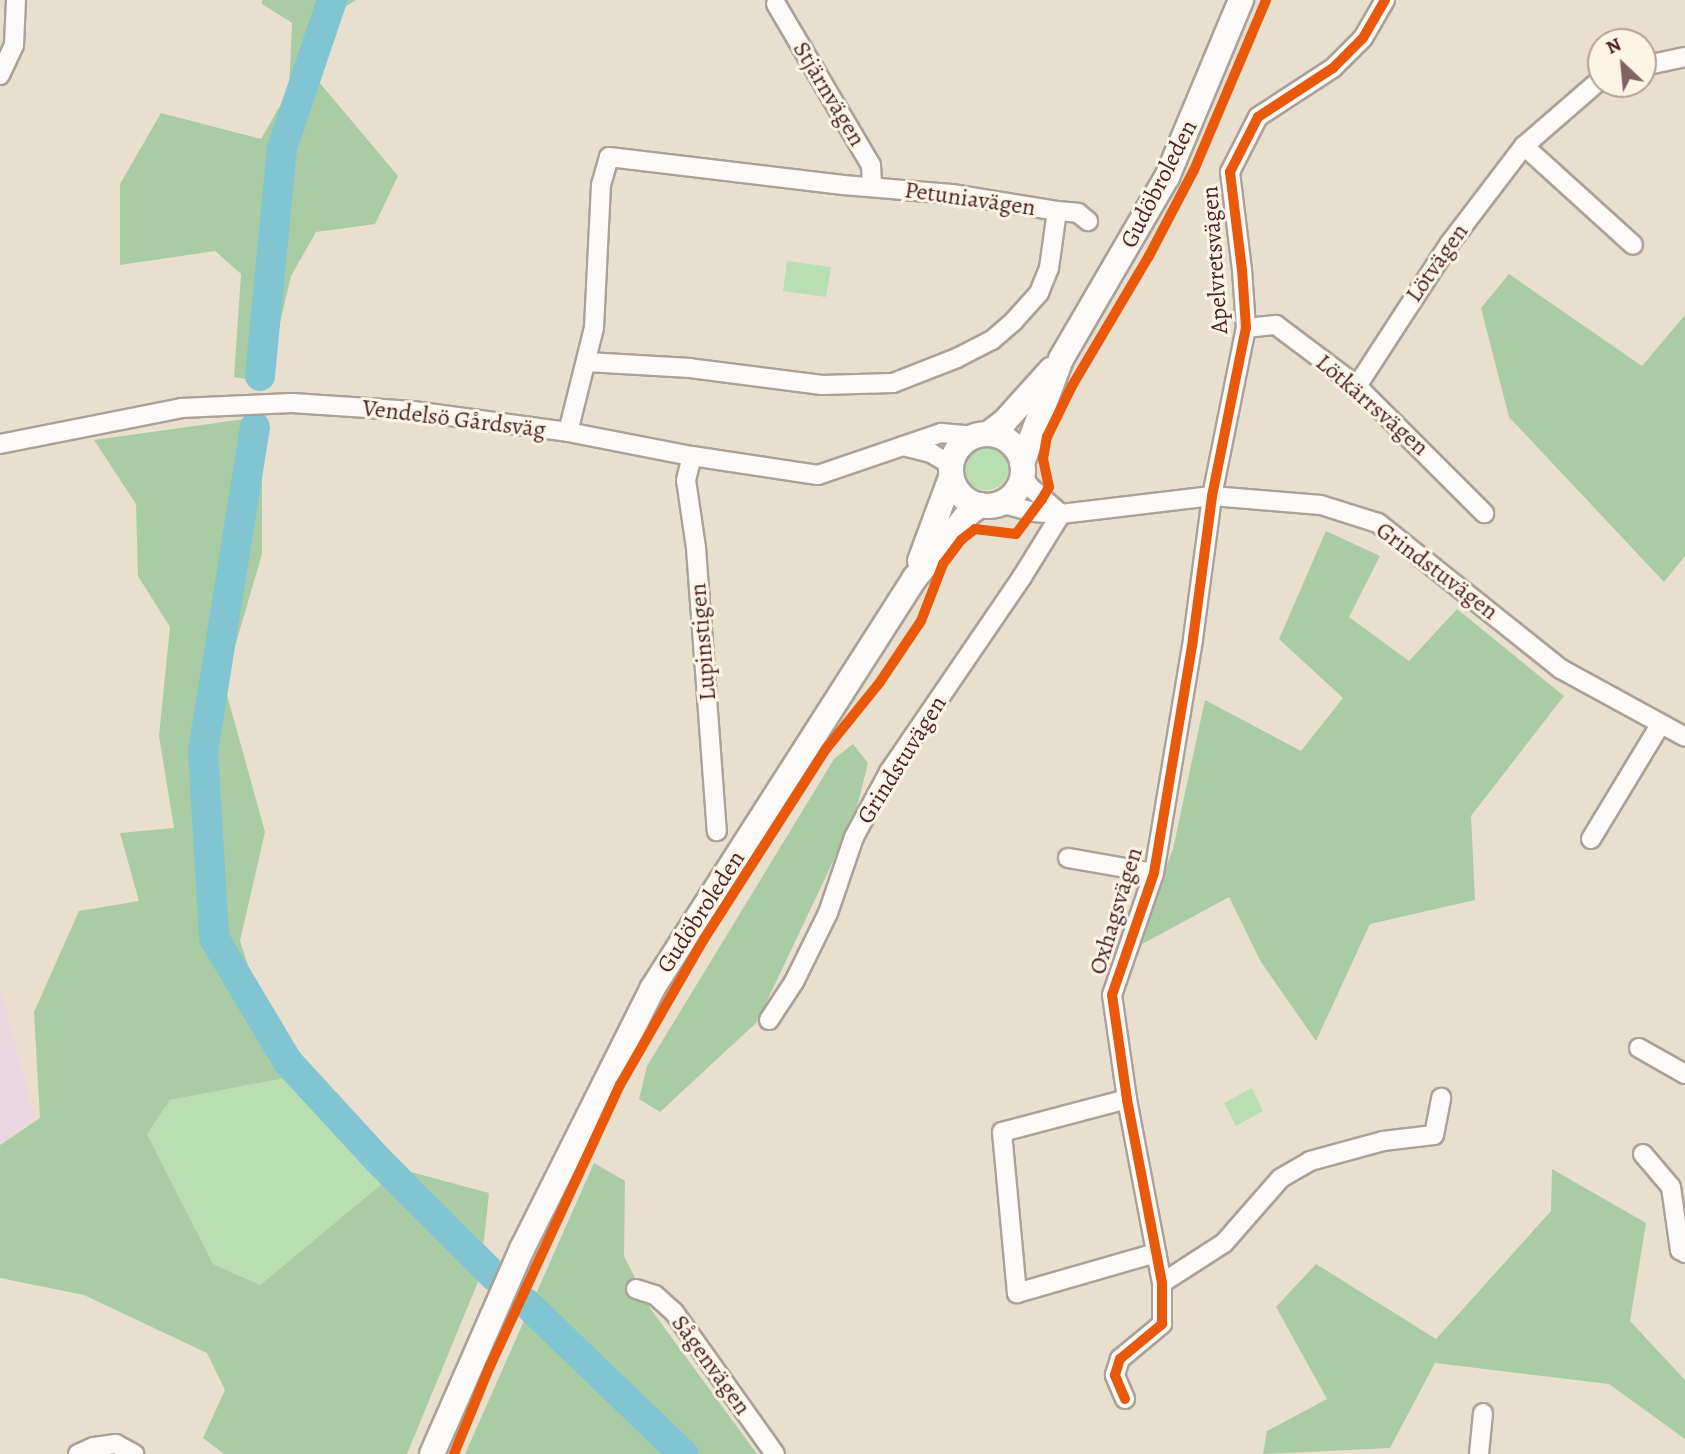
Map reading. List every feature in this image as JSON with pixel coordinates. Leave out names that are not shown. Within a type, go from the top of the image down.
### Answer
[{"type":"main road","name":"Gudöbroleden","points":[[1022,469],[1061,359],[1167,177],[1241,0]]},
{"type":"main road","name":"Gudöbroleden","points":[[982,435],[1005,421],[1061,359]]},
{"type":"main road","points":[[982,435],[1011,444],[1022,469],[1018,487],[990,504],[965,499],[951,471],[963,443],[982,435]]},
{"type":"main road","name":"Gudöbroleden","points":[[914,579],[951,471]]},
{"type":"main road","name":"Gudöbroleden","points":[[432,1454],[522,1249],[652,989],[914,579],[968,514],[990,504]]},
{"type":"street","points":[[0,75],[14,45],[16,0]]},
{"type":"street","name":"Apelvretsvägen","points":[[1212,496],[1245,328],[1242,270],[1230,172],[1258,117],[1333,68],[1363,38],[1385,0]]},
{"type":"street","name":"Stjärnvägen","points":[[776,4],[871,165],[873,187]]},
{"type":"street","points":[[1657,63],[1685,57]]},
{"type":"street","name":"Lötvägen","points":[[1357,386],[1450,243],[1524,146],[1587,91]]},
{"type":"street","points":[[1524,146],[1633,245]]},
{"type":"street","name":"Petuniavägen","points":[[568,432],[594,328],[601,185],[610,157],[952,194],[1057,211],[1049,268],[1039,293],[1014,321],[992,340],[969,352],[893,383],[822,385],[690,368],[587,362]]},
{"type":"street","points":[[1057,211],[1079,213],[1088,220]]},
{"type":"street","name":"Lötkärrsvägen","points":[[1245,328],[1276,326],[1357,386],[1484,513]]},
{"type":"street","name":"Vendelsö Gårdsväg","points":[[0,444],[181,408],[292,403],[413,411],[568,432],[692,456],[818,475],[941,433],[982,435]]},
{"type":"street","points":[[903,446],[931,453],[951,471]]},
{"type":"street","name":"Lupinstigen","points":[[692,456],[686,480],[696,548],[717,831]]},
{"type":"street","points":[[1022,469],[1030,487],[1060,514]]},
{"type":"street","name":"Grindstuvägen","points":[[990,504],[1060,514],[1212,496],[1321,505],[1378,523],[1561,669],[1685,737]]},
{"type":"street","name":"Oxhagsvägen","points":[[1125,1399],[1115,1375],[1120,1359],[1162,1324],[1162,1283],[1127,1100],[1112,995],[1154,873],[1193,639],[1212,496]]},
{"type":"street","name":"Grindstuvägen","points":[[769,1020],[794,982],[828,913],[854,837],[889,772],[1044,543],[1060,514]]},
{"type":"street","points":[[1591,839],[1660,725]]},
{"type":"street","name":"Oxhagsvägen","points":[[1068,858],[1154,873]]},
{"type":"street","points":[[1639,1048],[1685,1074]]},
{"type":"street","points":[[1162,1283],[1224,1244],[1281,1178],[1310,1161],[1383,1141],[1434,1135],[1441,1098]]},
{"type":"street","points":[[1127,1100],[1002,1132],[1017,1293],[1156,1253]]},
{"type":"street","points":[[1643,1154],[1671,1187],[1680,1250],[1685,1253]]},
{"type":"street","name":"Sågenvägen","points":[[636,1289],[655,1295],[674,1312],[775,1454]]},
{"type":"street","points":[[1479,1454],[1483,1413]]},
{"type":"street","points":[[78,1454],[94,1447],[116,1444],[134,1454]]},
{"type":"shaded area","points":[[0,986],[35,1119],[0,1144]]},
{"type":"green space","points":[[262,0],[356,0],[338,11],[314,76],[398,176],[375,224],[316,232],[291,276],[266,382],[234,377],[241,274],[215,251],[120,265],[120,184],[161,113],[261,139],[289,90],[292,23],[262,4]]},
{"type":"green space","points":[[787,261],[831,267],[826,297],[783,291]]},
{"type":"green space","points":[[1509,274],[1642,366],[1685,315],[1685,556],[1664,582],[1509,417],[1481,308]]},
{"type":"green space","points":[[245,419],[262,455],[262,554],[224,684],[265,832],[240,941],[285,1078],[170,1100],[147,1134],[213,1264],[260,1285],[400,1169],[489,1193],[480,1277],[407,1454],[224,1454],[203,1438],[225,1390],[207,1353],[84,1295],[0,1278],[0,1145],[40,1118],[34,1012],[79,911],[139,901],[120,833],[174,828],[159,736],[170,627],[138,576],[136,504],[94,440]]},
{"type":"green space","points":[[986,444],[1002,451],[1009,467],[1002,483],[986,490],[970,483],[963,467],[970,451]]},
{"type":"green space","points":[[1326,531],[1380,556],[1349,617],[1409,661],[1457,609],[1564,696],[1471,816],[1475,900],[1370,924],[1316,1041],[1261,962],[1229,897],[1135,948],[1173,849],[1205,700],[1301,751],[1343,698],[1279,639]]},
{"type":"green space","points":[[853,744],[868,763],[855,815],[757,1022],[660,1112],[639,1099],[647,1066],[834,759]]},
{"type":"green space","points":[[285,1078],[400,1169],[260,1285],[213,1264],[147,1134],[170,1100]]},
{"type":"green space","points":[[1252,1088],[1263,1111],[1236,1126],[1224,1103]]},
{"type":"green space","points":[[594,1163],[625,1181],[624,1256],[650,1308],[757,1454],[465,1454]]},
{"type":"green space","points":[[1552,1169],[1646,1223],[1630,1321],[1685,1380],[1685,1439],[1609,1384],[1435,1363],[1390,1448],[1263,1454],[1267,1431],[1327,1399],[1276,1307],[1316,1264],[1436,1339],[1551,1211]]},
{"type":"waterway","points":[[260,376],[282,148],[332,0]]},
{"type":"waterway","points":[[255,427],[203,751],[214,938],[288,1062],[378,1160],[494,1276]]},
{"type":"waterway","points":[[526,1303],[683,1454]]},
{"type":"cycle path","points":[[454,1454],[490,1366],[620,1085],[704,939],[826,749],[880,682],[921,621],[943,564],[961,540],[975,529],[1016,534],[1049,487],[1043,459],[1047,437],[1072,386],[1149,256],[1194,170],[1266,0]]},
{"type":"cycle path","points":[[1125,1399],[1115,1375],[1120,1359],[1162,1324],[1162,1283],[1127,1099],[1112,995],[1154,873],[1193,639],[1212,496],[1246,328],[1230,172],[1258,117],[1333,68],[1363,38],[1385,0]]}]
